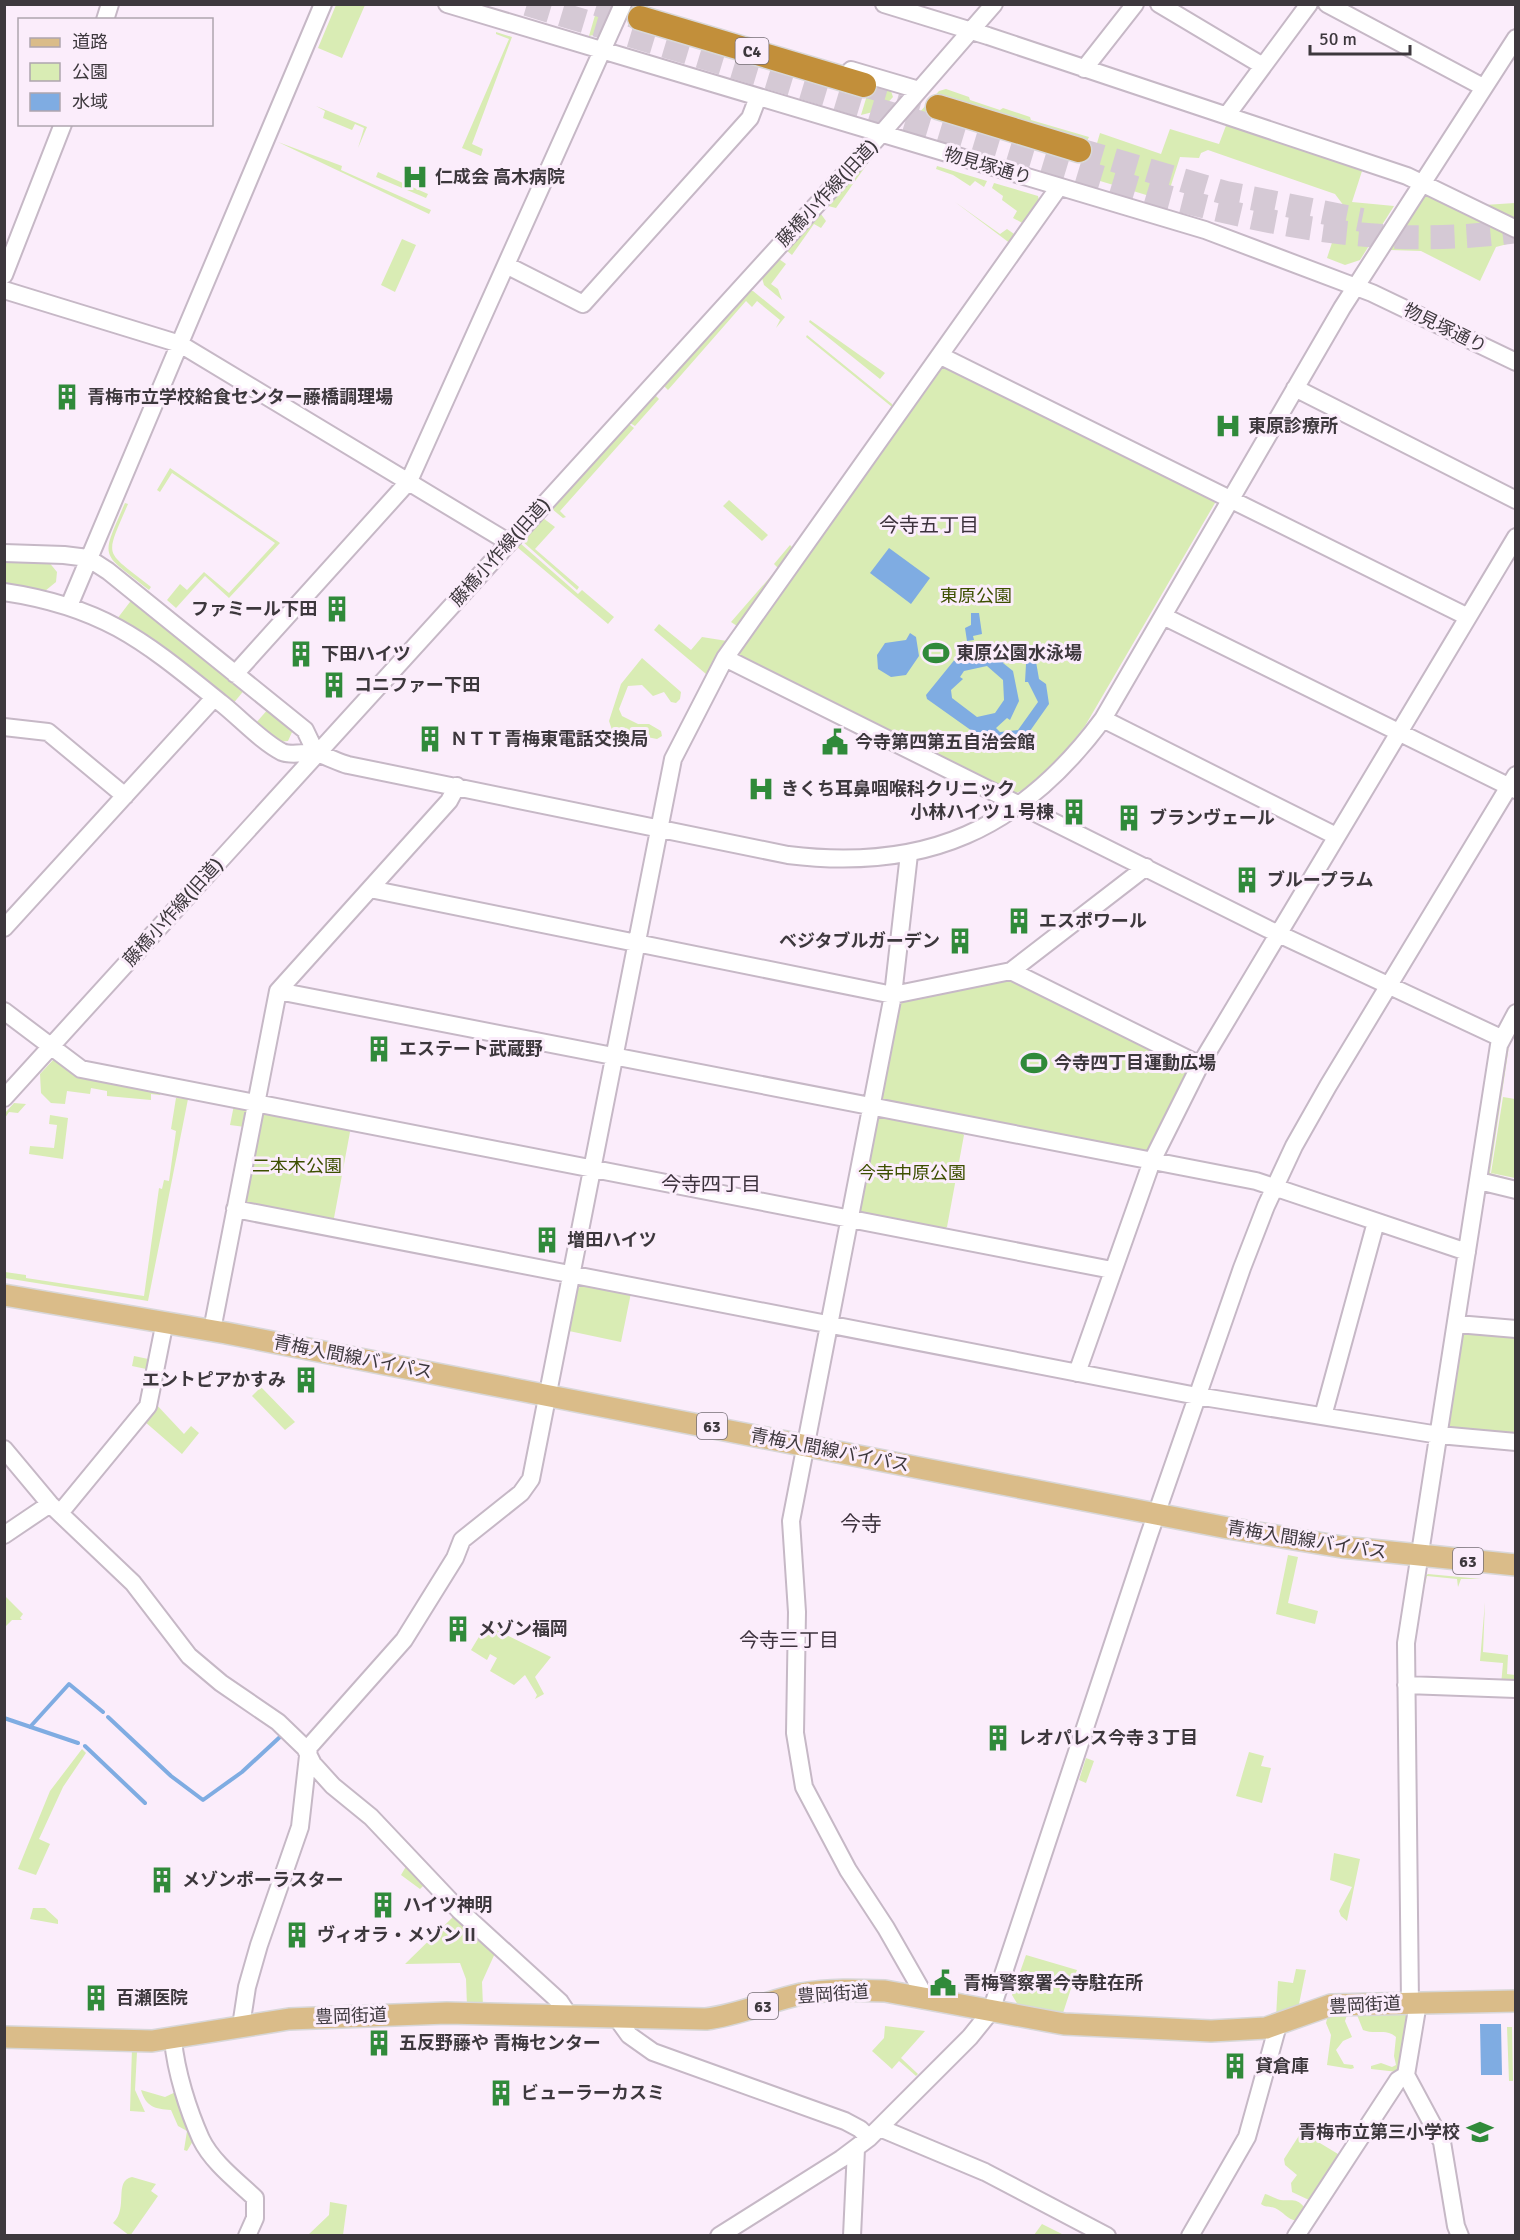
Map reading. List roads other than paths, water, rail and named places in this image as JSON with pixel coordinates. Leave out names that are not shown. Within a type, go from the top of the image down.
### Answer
[{"type":"highway","name":"C4","points":[[632,9],[864,85]]},
{"type":"highway","points":[[938,107],[1079,150]]},
{"type":"main road","name":"青梅入間線バイパス","points":[[4,1295],[165,1321],[1156,1514],[1342,1547],[1515,1565]]},
{"type":"main road","name":"豊岡街道","points":[[4,2037],[89,2041],[173,2040],[241,2026],[332,2016],[447,2013],[568,2014],[706,2019],[739,2013],[802,1994],[828,1991],[885,1991],[1064,2024],[1239,2032],[1278,2025],[1331,2005],[1515,2001]]},
{"type":"street","points":[[69,606],[323,4]]},
{"type":"street","name":"物見塚通り","points":[[447,4],[1205,230],[1355,286],[1515,362]]},
{"type":"street","points":[[884,4],[1227,115],[1422,182],[1515,229]]},
{"type":"street","name":"藤橋小作線(旧道)","points":[[4,1098],[920,90],[994,4]]},
{"type":"street","points":[[1084,69],[1136,4]]},
{"type":"street","points":[[1159,4],[1263,66]]},
{"type":"street","points":[[1227,115],[1309,4]]},
{"type":"street","points":[[1327,4],[1483,87]]},
{"type":"street","points":[[235,674],[409,481],[602,51],[632,9],[920,90]]},
{"type":"street","points":[[4,592],[37,597],[69,606],[105,620],[141,640],[284,753],[316,753],[339,763],[818,859],[882,858],[909,854],[971,833],[1020,805],[1065,766],[1103,719],[1355,286],[1483,87],[1514,45]]},
{"type":"street","points":[[506,265],[583,304],[750,118],[758,97]]},
{"type":"street","points":[[4,275],[62,126]]},
{"type":"street","points":[[241,2026],[247,1987],[258,1945],[300,1827],[310,1756],[309,1747],[404,1640],[455,1558],[462,1540],[528,1487],[673,759],[725,658],[1059,187]]},
{"type":"street","points":[[4,290],[180,344],[508,542]]},
{"type":"street","points":[[941,356],[1468,617]]},
{"type":"street","points":[[1295,388],[1515,500]]},
{"type":"street","points":[[1077,1373],[1152,1161],[1200,1065],[1515,537]]},
{"type":"street","points":[[4,553],[88,558],[108,571],[305,730],[316,753]]},
{"type":"street","points":[[719,2235],[856,2149],[970,2037],[991,2011],[1156,1514],[1242,1268],[1275,1186],[1323,1095],[1513,784],[1398,734],[1163,616]]},
{"type":"street","points":[[725,658],[1278,934],[1501,1038]]},
{"type":"street","points":[[4,928],[214,698]]},
{"type":"street","points":[[1103,719],[1336,836]]},
{"type":"street","points":[[4,727],[48,732],[125,796]]},
{"type":"street","points":[[212,1330],[278,990],[449,801],[457,786]]},
{"type":"street","points":[[909,854],[893,995],[791,1521],[796,1612],[795,1733],[804,1787],[848,1870],[886,1928],[926,1998]]},
{"type":"street","points":[[370,889],[893,995],[1011,971],[1146,867]]},
{"type":"street","points":[[1011,971],[1200,1065]]},
{"type":"street","points":[[278,990],[1275,1186],[1467,1252]]},
{"type":"street","points":[[4,1011],[81,1070],[1112,1270]]},
{"type":"street","points":[[1460,2235],[1456,2226],[1442,2142],[1406,2075],[1414,2003],[1406,1642],[1501,1038],[1515,1014]]},
{"type":"street","points":[[1479,1181],[1515,1190]]},
{"type":"street","points":[[235,1209],[1197,1396],[1439,1435],[1515,1442]]},
{"type":"street","points":[[1323,1416],[1376,1222]]},
{"type":"street","points":[[4,1535],[55,1509],[148,1406],[165,1321]]},
{"type":"street","points":[[1457,1324],[1515,1329]]},
{"type":"street","points":[[4,1449],[55,1509],[133,1582],[170,1634],[198,1664],[268,1713],[301,1743],[333,1786],[371,1817],[459,1910],[560,2002],[568,2014]]},
{"type":"street","points":[[1406,1684],[1515,1689]]},
{"type":"street","points":[[616,2017],[629,2036],[653,2052],[845,2121],[860,2129],[985,2172],[1107,2235]]},
{"type":"street","points":[[1190,2235],[1247,2137],[1278,2025]]},
{"type":"street","points":[[173,2040],[188,2104],[202,2140],[216,2160],[255,2198],[255,2218],[247,2235]]},
{"type":"street","points":[[1296,2235],[1398,2080],[1406,2075]]},
{"type":"street","points":[[852,2235],[856,2149]]},
{"type":"water","points":[[889,548],[930,578],[911,604],[870,573]]},
{"type":"water","points":[[971,613],[979,613],[982,634],[973,636],[974,640],[967,641],[965,628],[971,625]]},
{"type":"water","points":[[910,633],[916,637],[919,656],[906,675],[891,677],[878,669],[877,655],[885,643],[906,640]]},
{"type":"water","points":[[1001,647],[1003,650],[1021,647],[1035,656],[1039,679],[1046,684],[1049,704],[1018,748],[1010,749],[1009,746],[996,748],[927,699],[926,695],[956,658],[992,652]],"holes":[[[1018,658],[1026,664],[1025,682],[1028,682],[1038,702],[1018,730],[1000,732],[996,728],[1007,718],[1010,720],[1019,701],[1013,671],[1003,663],[1006,659]],[[987,666],[1003,680],[1004,700],[995,713],[977,717],[952,698],[951,690],[963,679],[960,677],[964,671]]]},
{"type":"water","points":[[1480,2024],[1501,2024],[1502,2075],[1481,2075]]},
{"type":"waterway","points":[[30,1727],[69,1684],[103,1712]]},
{"type":"waterway","points":[[108,1717],[171,1776],[203,1800],[242,1772],[281,1736]]},
{"type":"waterway","points":[[4,1718],[78,1743]]},
{"type":"waterway","points":[[85,1746],[145,1803]]},
{"type":"tunnel","points":[[527,4],[1149,192],[1241,215],[1330,231],[1375,236],[1468,236],[1516,231]]},
{"type":"tunnel","points":[[597,4],[640,18]]},
{"type":"tunnel","points":[[864,85],[938,107]]},
{"type":"tunnel","points":[[1079,150],[1226,193],[1362,220]]},
{"type":"place","name":"仁成会 高木病院","points":[[415,177]]},
{"type":"place","name":"青梅市立学校給食センター藤橋調理場","points":[[67,397]]},
{"type":"place","name":"東原診療所","points":[[1228,426]]},
{"type":"place","name":"ファミール下田","points":[[337,609]]},
{"type":"place","name":"東原公園水泳場","points":[[936,653]]},
{"type":"place","name":"下田ハイツ","points":[[301,654]]},
{"type":"place","name":"コニファー下田","points":[[334,685]]},
{"type":"place","name":"ＮＴＴ青梅東電話交換局","points":[[430,739]]},
{"type":"place","name":"今寺第四第五自治会館","points":[[835,742]]},
{"type":"place","name":"きくち耳鼻咽喉科クリニック","points":[[761,789]]},
{"type":"place","name":"小林ハイツ１号棟","points":[[1074,812]]},
{"type":"place","name":"ブランヴェール","points":[[1129,818]]},
{"type":"place","name":"ブループラム","points":[[1247,880]]},
{"type":"place","name":"エスポワール","points":[[1019,921]]},
{"type":"place","name":"ベジタブルガーデン","points":[[960,941]]},
{"type":"place","name":"エステート武蔵野","points":[[379,1049]]},
{"type":"place","name":"今寺四丁目運動広場","points":[[1034,1063]]},
{"type":"place","name":"増田ハイツ","points":[[547,1240]]},
{"type":"place","name":"エントピアかすみ","points":[[306,1380]]},
{"type":"place","name":"メゾン福岡","points":[[458,1629]]},
{"type":"place","name":"レオパレス今寺３丁目","points":[[998,1738]]},
{"type":"place","name":"メゾンポーラスター","points":[[162,1880]]},
{"type":"place","name":"ハイツ神明","points":[[383,1905]]},
{"type":"place","name":"ヴィオラ・メゾンⅡ","points":[[297,1935]]},
{"type":"place","name":"青梅警察署今寺駐在所","points":[[943,1983]]},
{"type":"place","name":"百瀬医院","points":[[96,1998]]},
{"type":"place","name":"五反野藤や 青梅センター","points":[[379,2043]]},
{"type":"place","name":"貸倉庫","points":[[1235,2066]]},
{"type":"place","name":"ビューラーカスミ","points":[[501,2093]]},
{"type":"place","name":"青梅市立第三小学校","points":[[1480,2132]]},
{"type":"district","name":"今寺五丁目","points":[[929,525]]},
{"type":"district","name":"今寺四丁目","points":[[711,1184]]},
{"type":"district","name":"今寺","points":[[861,1524]]},
{"type":"district","name":"今寺三丁目","points":[[789,1640]]},
{"type":"park label","name":"東原公園","points":[[976,596]]},
{"type":"park label","name":"二本木公園","points":[[297,1166]]},
{"type":"park label","name":"今寺中原公園","points":[[912,1173]]}]
